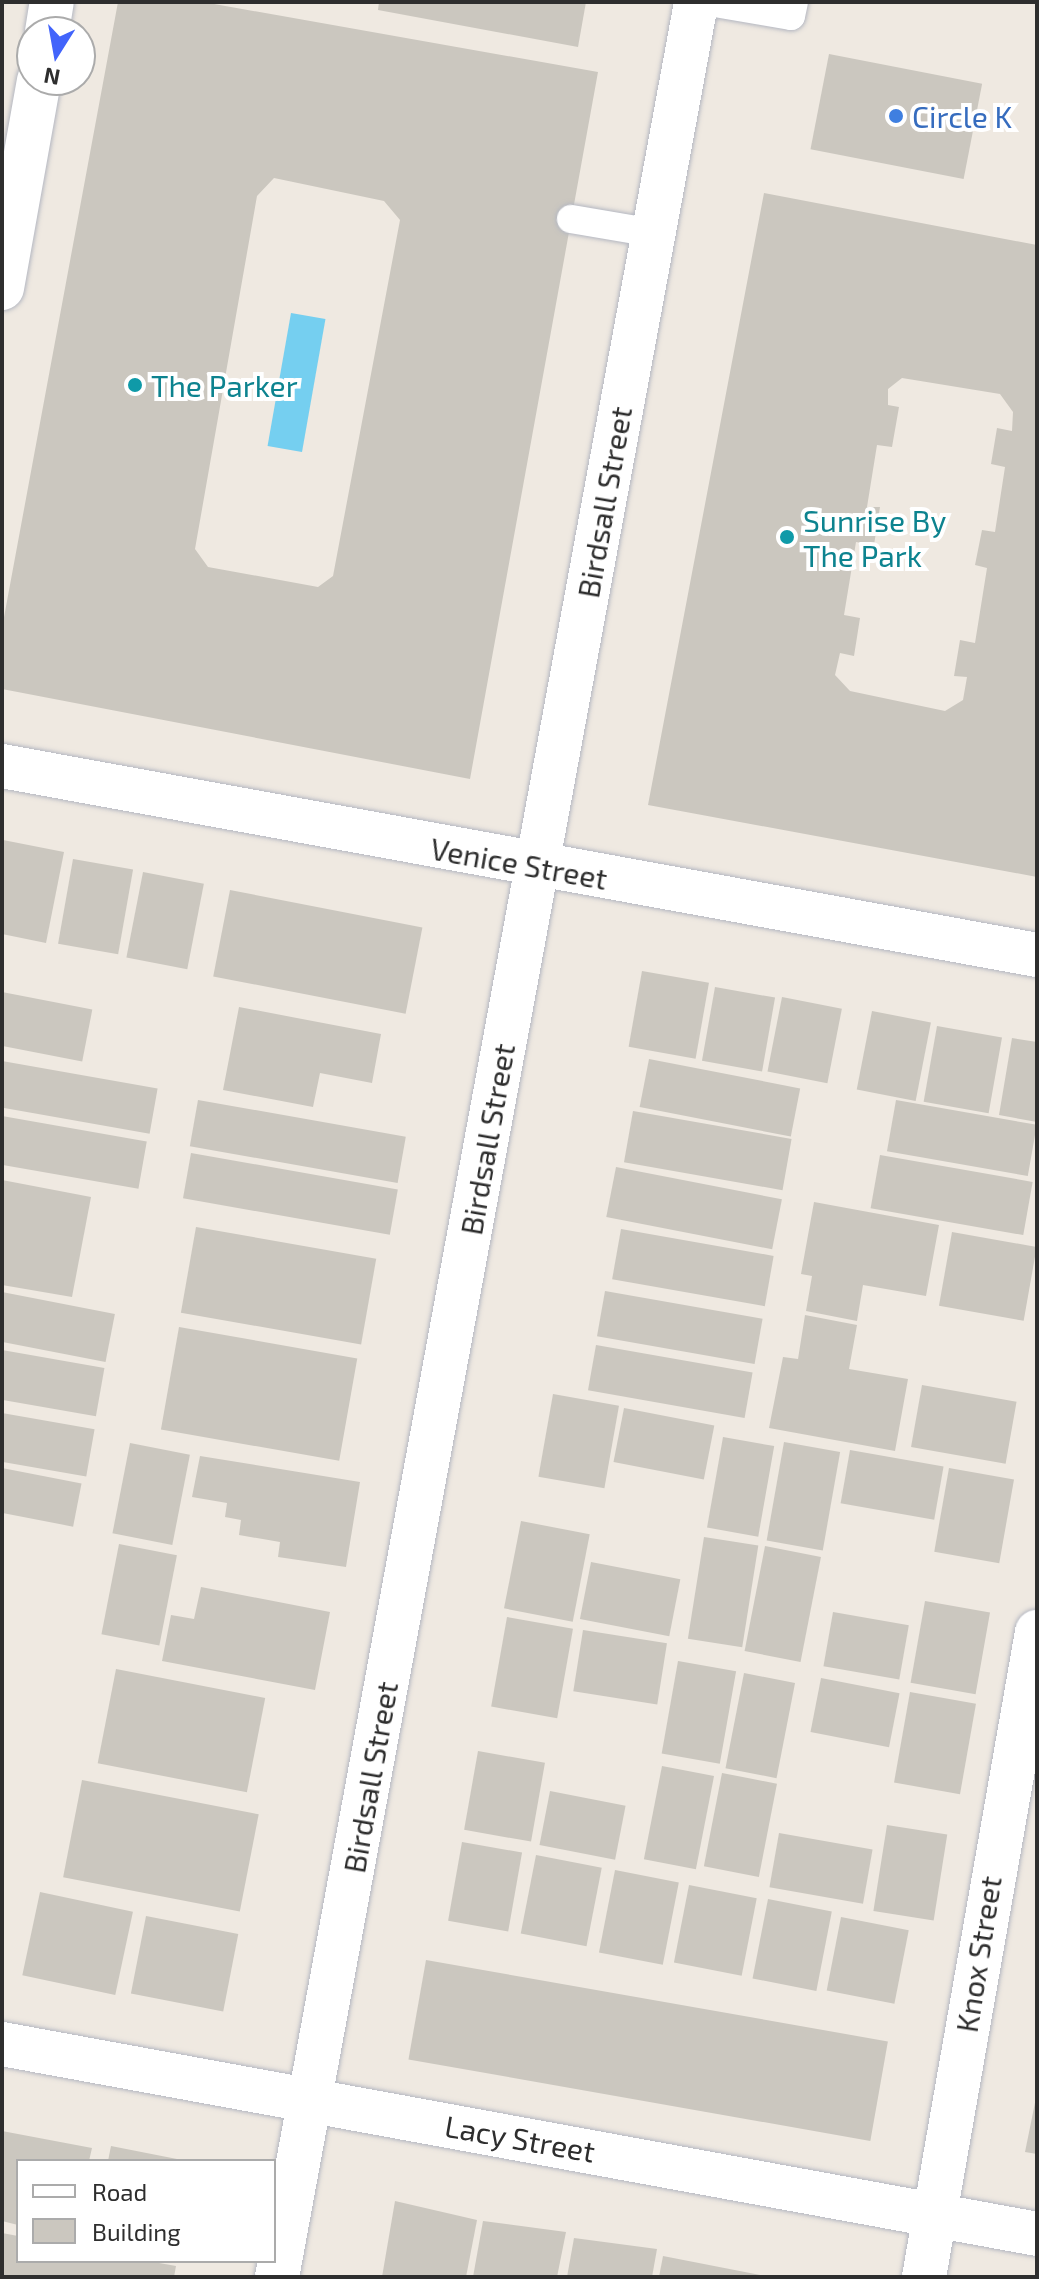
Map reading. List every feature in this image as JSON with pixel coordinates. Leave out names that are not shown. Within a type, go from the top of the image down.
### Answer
[{"type":"street","name":"Birdsall Street","points":[[277,2277],[696,2]]},
{"type":"street","points":[[2,288],[36,96]]},
{"type":"street","name":"Venice Street","points":[[2,766],[537,867],[1037,955]]},
{"type":"street","name":"Knox Street","points":[[924,2277],[1037,1632]]},
{"type":"street","name":"Lacy Street","points":[[2,2044],[1037,2234]]},
{"type":"lane","points":[[709,2],[791,16],[794,2]]},
{"type":"lane","points":[[571,219],[654,233]]},
{"type":"water","points":[[291,313],[325,319],[302,452],[268,446]]},
{"type":"building","name":"The Parker","points":[[118,2],[203,2],[598,72],[470,779],[2,689],[2,628]],"holes":[[[274,178],[384,201],[400,220],[333,576],[318,587],[208,567],[195,549],[257,196]]]},
{"type":"building","points":[[379,2],[586,2],[578,47],[378,10]]},
{"type":"building","name":"Circle K","points":[[829,54],[982,84],[964,179],[810,149]]},
{"type":"building","name":"Sunrise By The Park","points":[[764,193],[1037,245],[1037,877],[648,805]],"holes":[[[902,378],[1000,394],[1013,412],[1012,431],[997,428],[991,464],[1005,467],[995,532],[982,530],[975,565],[987,568],[975,643],[960,640],[954,676],[967,677],[963,700],[945,711],[850,691],[835,675],[840,653],[854,656],[860,618],[844,615],[856,542],[874,545],[880,507],[867,507],[877,445],[892,447],[899,407],[888,405],[888,389]]]},
{"type":"building","points":[[3,840],[64,852],[46,943],[2,934]]},
{"type":"building","points":[[73,859],[133,870],[118,954],[58,944]]},
{"type":"building","points":[[143,872],[204,884],[187,969],[126,957]]},
{"type":"building","points":[[230,890],[422,927],[406,1014],[213,976]]},
{"type":"building","points":[[642,971],[709,983],[696,1059],[629,1047]]},
{"type":"building","points":[[715,987],[775,998],[762,1071],[702,1061]]},
{"type":"building","points":[[2,992],[92,1010],[82,1062],[2,1046]]},
{"type":"building","points":[[782,997],[842,1009],[827,1083],[767,1072]]},
{"type":"building","points":[[239,1007],[381,1034],[372,1083],[320,1073],[313,1107],[223,1090]]},
{"type":"building","points":[[872,1011],[931,1022],[916,1101],[857,1090]]},
{"type":"building","points":[[937,1026],[1002,1037],[989,1113],[924,1102]]},
{"type":"building","points":[[1012,1038],[1037,1042],[1037,1122],[999,1115]]},
{"type":"building","points":[[649,1059],[800,1088],[791,1136],[640,1107]]},
{"type":"building","points":[[2,1061],[158,1088],[150,1134],[2,1108]]},
{"type":"building","points":[[198,1100],[406,1137],[398,1183],[190,1146]]},
{"type":"building","points":[[896,1100],[1037,1125],[1028,1176],[887,1151]]},
{"type":"building","points":[[633,1111],[792,1139],[783,1190],[624,1162]]},
{"type":"building","points":[[2,1116],[147,1142],[138,1189],[2,1165]]},
{"type":"building","points":[[191,1153],[398,1189],[390,1235],[183,1198]]},
{"type":"building","points":[[880,1155],[1033,1182],[1023,1235],[871,1208]]},
{"type":"building","points":[[616,1167],[782,1199],[772,1249],[606,1217]]},
{"type":"building","points":[[2,1180],[91,1197],[72,1297],[2,1285]]},
{"type":"building","points":[[814,1202],[939,1225],[926,1296],[863,1285],[857,1321],[806,1311],[812,1276],[801,1274]]},
{"type":"building","points":[[196,1227],[376,1259],[361,1344],[181,1313]]},
{"type":"building","points":[[621,1229],[774,1256],[765,1306],[612,1279]]},
{"type":"building","points":[[952,1232],[1037,1247],[1024,1321],[939,1306]]},
{"type":"building","points":[[605,1291],[763,1319],[755,1364],[597,1336]]},
{"type":"building","points":[[2,1292],[115,1314],[106,1362],[2,1342]]},
{"type":"building","points":[[805,1315],[857,1325],[849,1369],[908,1379],[895,1451],[769,1428],[783,1357],[798,1359]]},
{"type":"building","points":[[179,1327],[357,1358],[339,1461],[161,1429]]},
{"type":"building","points":[[596,1345],[753,1373],[745,1418],[588,1390]]},
{"type":"building","points":[[2,1350],[104,1368],[96,1416],[2,1400]]},
{"type":"building","points":[[922,1385],[1017,1402],[1006,1464],[911,1447]]},
{"type":"building","points":[[553,1394],[619,1406],[604,1488],[538,1477]]},
{"type":"building","points":[[624,1408],[714,1426],[704,1480],[614,1462]]},
{"type":"building","points":[[2,1413],[95,1429],[86,1477],[2,1462]]},
{"type":"building","points":[[723,1437],[774,1446],[758,1537],[707,1528]]},
{"type":"building","points":[[784,1442],[840,1452],[823,1550],[767,1540]]},
{"type":"building","points":[[130,1443],[190,1455],[172,1545],[112,1533]]},
{"type":"building","points":[[850,1450],[944,1466],[934,1520],[841,1503]]},
{"type":"building","points":[[200,1456],[360,1482],[346,1567],[278,1557],[280,1542],[239,1535],[241,1520],[225,1517],[227,1503],[192,1497]]},
{"type":"building","points":[[2,1468],[82,1483],[73,1527],[2,1513]]},
{"type":"building","points":[[949,1468],[1014,1479],[999,1563],[934,1552]]},
{"type":"building","points":[[521,1521],[590,1534],[573,1622],[504,1608]]},
{"type":"building","points":[[704,1537],[758,1546],[742,1647],[688,1639]]},
{"type":"building","points":[[119,1544],[177,1555],[159,1646],[101,1634]]},
{"type":"building","points":[[765,1546],[821,1557],[801,1662],[745,1651]]},
{"type":"building","points":[[591,1562],[680,1579],[669,1636],[580,1619]]},
{"type":"building","points":[[201,1587],[330,1612],[315,1690],[162,1661],[171,1615],[194,1619]]},
{"type":"building","points":[[925,1601],[990,1612],[976,1694],[911,1683]]},
{"type":"building","points":[[833,1612],[909,1625],[899,1680],[823,1666]]},
{"type":"building","points":[[507,1617],[573,1629],[557,1718],[491,1707]]},
{"type":"building","points":[[583,1630],[667,1643],[657,1705],[573,1691]]},
{"type":"building","points":[[678,1661],[736,1671],[720,1764],[662,1754]]},
{"type":"building","points":[[116,1669],[265,1698],[247,1792],[98,1763]]},
{"type":"building","points":[[744,1673],[795,1683],[777,1778],[725,1768]]},
{"type":"building","points":[[821,1678],[900,1693],[889,1747],[811,1732]]},
{"type":"building","points":[[910,1692],[976,1704],[960,1794],[894,1783]]},
{"type":"building","points":[[478,1751],[545,1763],[531,1842],[464,1830]]},
{"type":"building","points":[[662,1766],[714,1776],[696,1869],[644,1859]]},
{"type":"building","points":[[722,1773],[777,1784],[759,1877],[704,1866]]},
{"type":"building","points":[[82,1780],[259,1814],[240,1912],[63,1877]]},
{"type":"building","points":[[550,1791],[626,1806],[615,1860],[540,1845]]},
{"type":"building","points":[[887,1825],[947,1835],[934,1920],[873,1911]]},
{"type":"building","points":[[779,1833],[873,1849],[863,1904],[769,1887]]},
{"type":"building","points":[[462,1842],[522,1853],[508,1931],[448,1921]]},
{"type":"building","points":[[536,1855],[602,1868],[587,1946],[521,1934]]},
{"type":"building","points":[[615,1870],[679,1882],[663,1965],[599,1952]]},
{"type":"building","points":[[689,1885],[757,1898],[742,1976],[674,1963]]},
{"type":"building","points":[[40,1892],[133,1912],[115,1995],[22,1975]]},
{"type":"building","points":[[768,1899],[832,1911],[816,1991],[753,1979]]},
{"type":"building","points":[[146,1916],[238,1934],[223,2011],[131,1994]]},
{"type":"building","points":[[841,1917],[909,1930],[894,2004],[827,1991]]},
{"type":"building","points":[[426,1960],[888,2041],[870,2141],[408,2059]]},
{"type":"building","points":[[1037,2093],[1037,2154],[1025,2152]]},
{"type":"building","points":[[2,2131],[92,2148],[89,2159],[16,2159],[16,2224],[2,2221]]},
{"type":"building","points":[[111,2146],[177,2159],[108,2159]]},
{"type":"building","points":[[395,2201],[477,2220],[466,2277],[382,2277]]},
{"type":"building","points":[[483,2221],[566,2232],[557,2277],[473,2277]]},
{"type":"building","points":[[2,2233],[16,2236],[16,2263],[159,2263],[176,2266],[174,2277],[2,2277]]},
{"type":"building","points":[[574,2238],[657,2249],[652,2277],[567,2277]]},
{"type":"building","points":[[663,2256],[765,2276],[765,2277],[659,2277]]},
{"type":"place","name":"Circle K","points":[[896,116]]},
{"type":"place","name":"The Parker","points":[[135,385]]},
{"type":"place","name":"Sunrise By The Park","points":[[787,537]]}]
